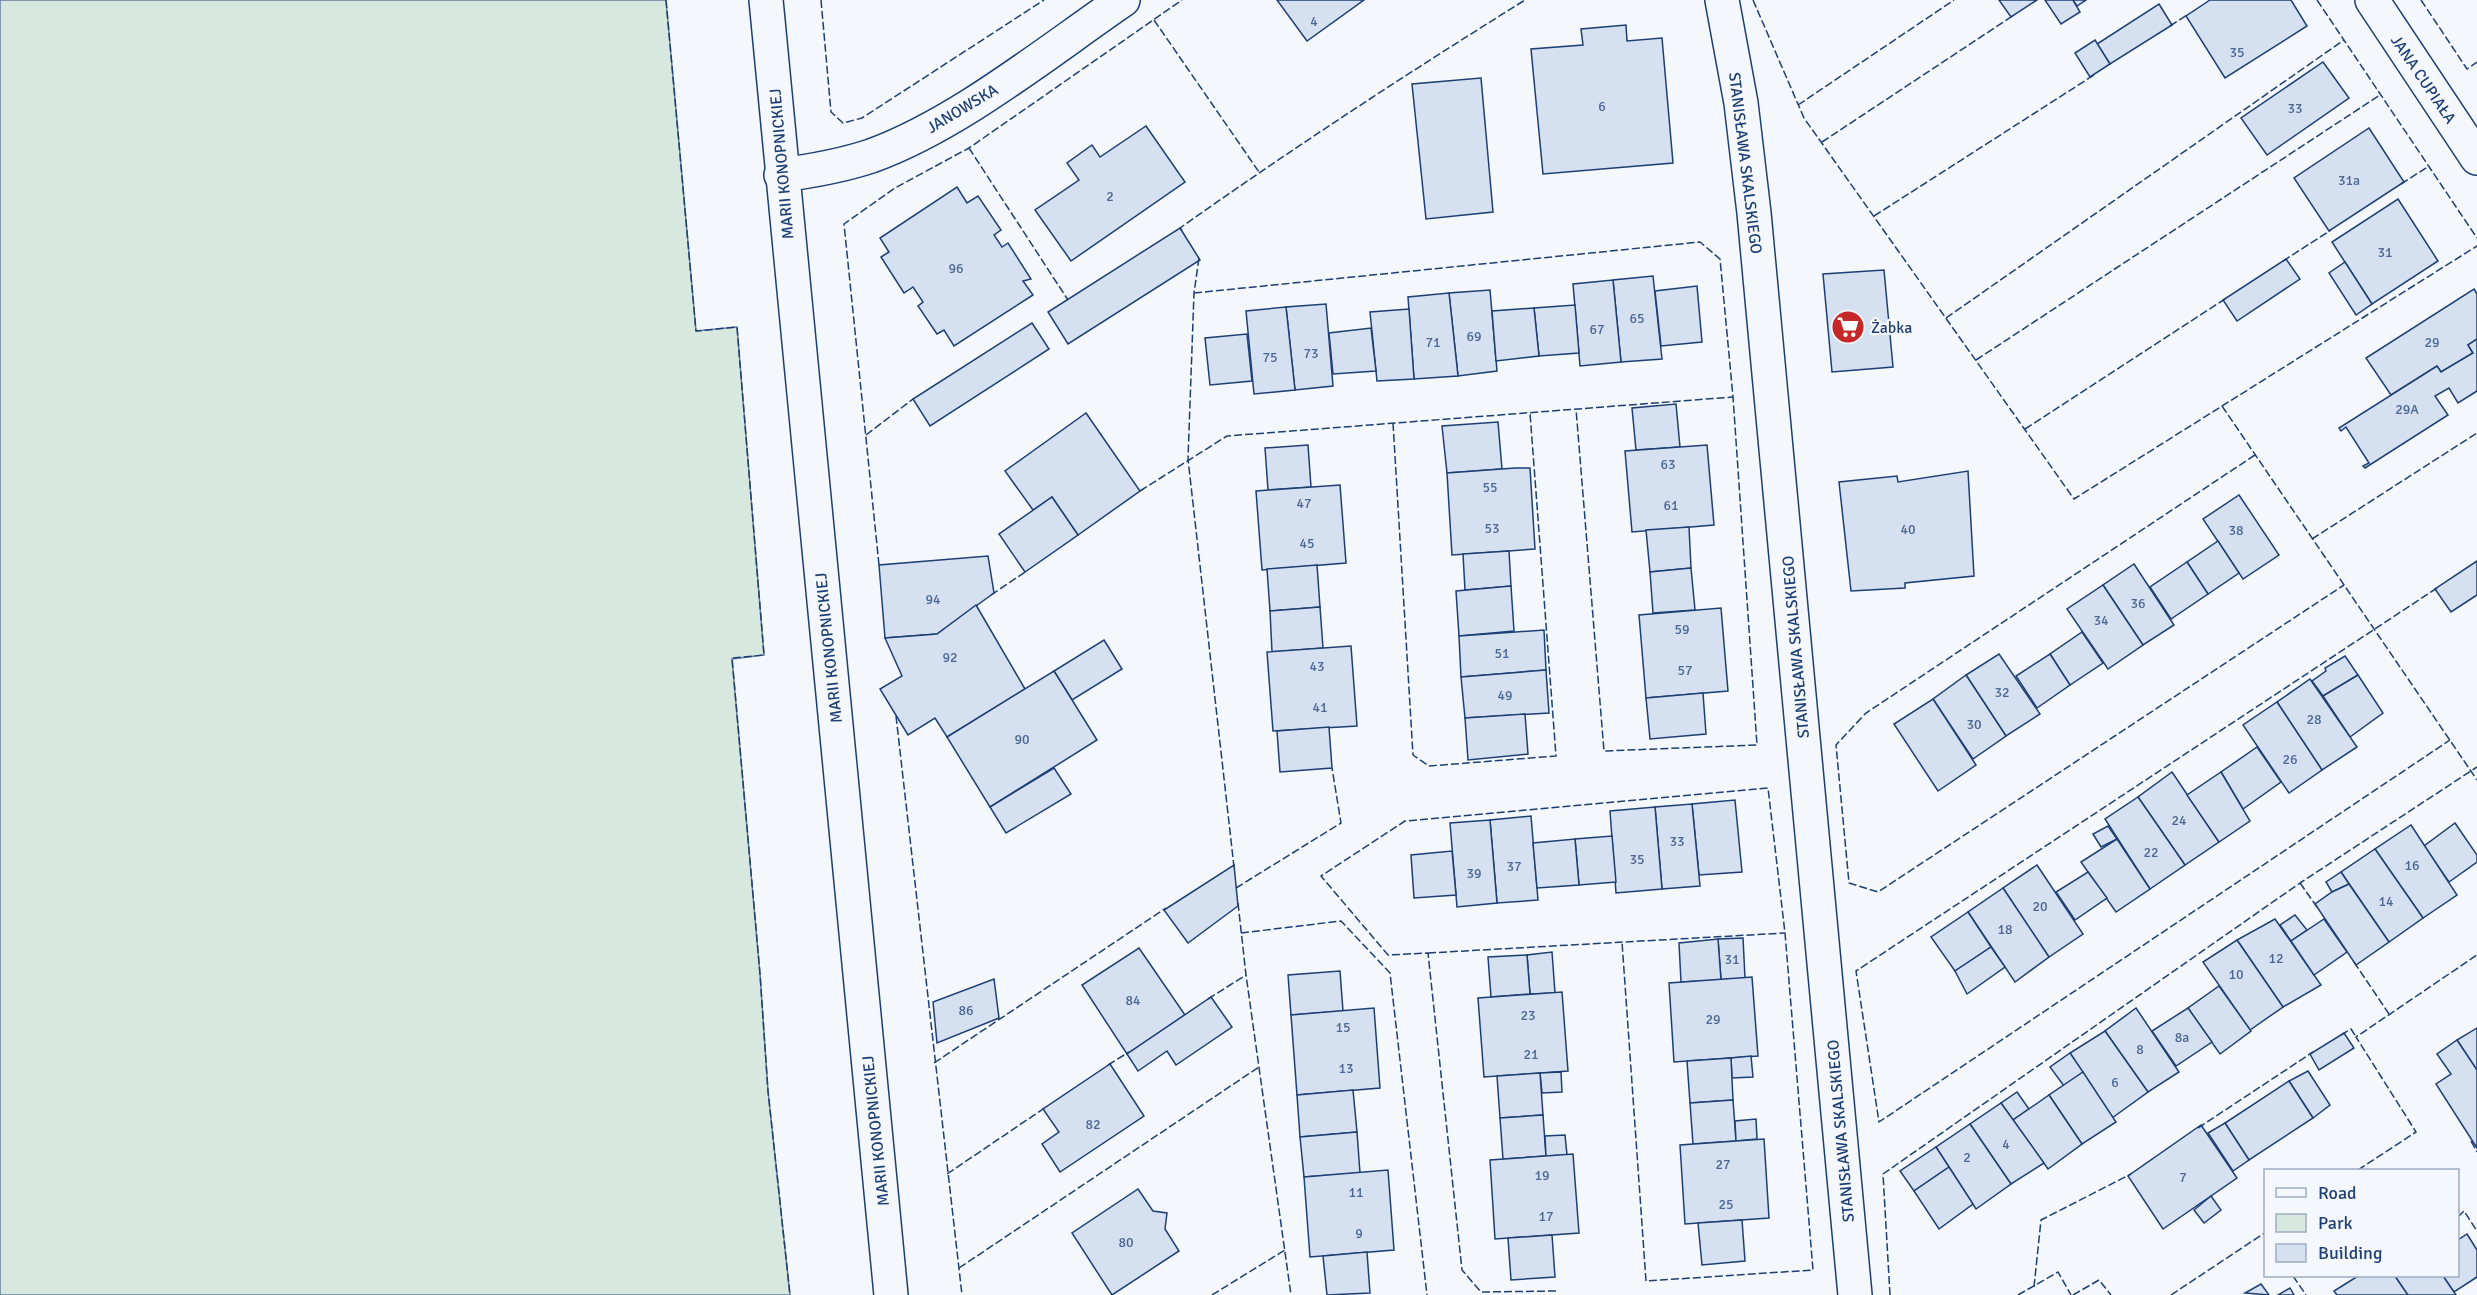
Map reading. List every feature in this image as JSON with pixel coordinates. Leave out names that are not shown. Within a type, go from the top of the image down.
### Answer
[{"type":"street","name":"MARII KONOPNICKIEJ","points":[[766,0],[781,175],[891,1295]]},
{"type":"street","name":"JANOWSKA","points":[[781,175],[835,167],[872,155],[918,134],[969,106],[1124,0]]},
{"type":"street","name":"STANISŁAWA SKALSKIEGO","points":[[1722,0],[1741,103],[1754,213],[1855,1295]]},
{"type":"street","name":"JANA CUPIAŁA","points":[[2372,0],[2477,158]]},
{"type":"green space","points":[[0,0],[666,0],[696,331],[737,327],[764,655],[732,659],[768,1091],[790,1295],[0,1295]]},
{"type":"building","points":[[1277,0],[1364,0],[1307,41]]},
{"type":"building","points":[[1999,0],[2037,0],[2011,17]]},
{"type":"building","points":[[2045,0],[2073,0],[2080,12],[2061,24]]},
{"type":"building","points":[[2073,0],[2086,0],[2077,6]]},
{"type":"building","points":[[2210,0],[2291,0],[2307,26],[2225,78],[2186,16]]},
{"type":"building","points":[[2159,4],[2172,25],[2110,64],[2097,44]]},
{"type":"building","points":[[1626,25],[1627,41],[1662,38],[1673,163],[1543,174],[1531,49],[1583,45],[1581,29]]},
{"type":"building","points":[[2095,40],[2110,64],[2090,77],[2075,53]]},
{"type":"building","points":[[2323,62],[2349,98],[2267,155],[2241,118]]},
{"type":"building","points":[[1481,78],[1493,212],[1426,219],[1412,84]]},
{"type":"building","points":[[1146,126],[1185,182],[1071,261],[1035,210],[1079,180],[1067,163],[1092,145],[1100,157]]},
{"type":"building","points":[[2369,128],[2404,182],[2329,231],[2294,178]]},
{"type":"building","points":[[957,187],[967,203],[978,196],[1001,230],[994,235],[1002,247],[1008,243],[1031,279],[1023,281],[1033,295],[954,346],[944,330],[937,334],[918,306],[923,302],[913,287],[904,293],[881,257],[889,252],[880,238]]},
{"type":"building","points":[[2398,199],[2438,261],[2372,304],[2332,242]]},
{"type":"building","points":[[1180,228],[1200,260],[1068,344],[1048,312]]},
{"type":"building","points":[[2286,259],[2300,279],[2237,321],[2223,300]]},
{"type":"building","points":[[2345,262],[2372,304],[2356,315],[2329,273]]},
{"type":"building","points":[[1884,270],[1893,367],[1832,372],[1823,274]]},
{"type":"building","points":[[1653,276],[1662,359],[1621,362],[1613,280]]},
{"type":"building","points":[[1613,280],[1621,362],[1580,366],[1573,284]]},
{"type":"building","points":[[1697,286],[1702,342],[1661,346],[1655,291]]},
{"type":"building","points":[[2474,289],[2477,294],[2477,339],[2468,345],[2473,353],[2441,372],[2437,366],[2391,395],[2366,358]]},
{"type":"building","points":[[1490,290],[1497,371],[1458,376],[1449,293]]},
{"type":"building","points":[[1449,293],[1458,376],[1414,379],[1408,297]]},
{"type":"building","points":[[1326,304],[1333,386],[1295,390],[1286,307]]},
{"type":"building","points":[[1575,305],[1579,353],[1539,356],[1534,308]]},
{"type":"building","points":[[1286,307],[1295,390],[1254,394],[1246,311]]},
{"type":"building","points":[[1534,308],[1539,356],[1496,361],[1492,311]]},
{"type":"building","points":[[1409,309],[1414,379],[1377,381],[1370,312]]},
{"type":"building","points":[[1032,323],[1049,349],[930,426],[913,399]]},
{"type":"building","points":[[1371,328],[1376,371],[1333,374],[1329,333]]},
{"type":"building","points":[[1247,334],[1252,381],[1210,385],[1205,338]]},
{"type":"building","points":[[2477,339],[2477,391],[2458,403],[2449,388],[2435,396],[2448,415],[2365,468],[2363,466],[2369,463],[2346,427],[2341,431],[2339,428],[2437,366],[2441,372],[2473,353],[2468,345]]},
{"type":"building","points":[[1676,404],[1680,447],[1636,450],[1632,408]]},
{"type":"building","points":[[1086,413],[1140,491],[1078,535],[1052,497],[1033,510],[1005,471]]},
{"type":"building","points":[[1498,422],[1502,469],[1447,473],[1442,426]]},
{"type":"building","points":[[1308,445],[1311,487],[1268,490],[1265,448]]},
{"type":"building","points":[[1707,445],[1714,525],[1632,532],[1625,451]]},
{"type":"building","points":[[1530,468],[1535,549],[1452,555],[1447,473]]},
{"type":"building","points":[[1968,471],[1974,576],[1905,583],[1905,588],[1851,591],[1839,482],[1897,476],[1898,482]]},
{"type":"building","points":[[1340,485],[1346,563],[1262,570],[1256,491]]},
{"type":"building","points":[[2239,495],[2279,555],[2243,579],[2203,519]]},
{"type":"building","points":[[1052,497],[1078,535],[1025,572],[999,534]]},
{"type":"building","points":[[1689,527],[1691,568],[1650,572],[1646,530]]},
{"type":"building","points":[[2218,541],[2239,573],[2208,594],[2187,562]]},
{"type":"building","points":[[1509,551],[1511,586],[1465,590],[1463,554]]},
{"type":"building","points":[[988,556],[994,593],[937,634],[885,638],[879,565]]},
{"type":"building","points":[[2477,561],[2477,595],[2451,612],[2435,589]]},
{"type":"building","points":[[2187,562],[2208,594],[2171,619],[2150,587]]},
{"type":"building","points":[[2134,564],[2174,625],[2143,645],[2103,585]]},
{"type":"building","points":[[1317,565],[1320,607],[1270,611],[1267,569]]},
{"type":"building","points":[[1691,568],[1695,610],[1653,613],[1650,572]]},
{"type":"building","points":[[2103,585],[2143,645],[2108,669],[2067,609]]},
{"type":"building","points":[[1511,586],[1514,631],[1459,636],[1456,591]]},
{"type":"building","points":[[976,605],[1025,689],[947,737],[935,718],[908,735],[880,689],[902,676],[885,638],[937,634]]},
{"type":"building","points":[[1320,607],[1323,648],[1272,652],[1270,611]]},
{"type":"building","points":[[1721,608],[1728,691],[1646,698],[1639,615]]},
{"type":"building","points":[[1544,630],[1546,670],[1461,677],[1459,636]]},
{"type":"building","points":[[2082,632],[2103,663],[2070,685],[2050,654]]},
{"type":"building","points":[[1104,640],[1122,669],[1072,700],[1054,671]]},
{"type":"building","points":[[1351,646],[1357,726],[1273,731],[1267,652]]},
{"type":"building","points":[[1999,654],[2040,714],[2006,736],[1966,675]]},
{"type":"building","points":[[2050,654],[2070,685],[2037,708],[2016,676]]},
{"type":"building","points":[[2345,656],[2358,675],[2323,696],[2312,681],[2326,671],[2325,668]]},
{"type":"building","points":[[1546,670],[1549,713],[1465,718],[1461,677]]},
{"type":"building","points":[[1054,671],[1097,740],[990,807],[947,737]]},
{"type":"building","points":[[1966,675],[2006,736],[1973,759],[1933,699]]},
{"type":"building","points":[[2358,675],[2383,713],[2350,737],[2323,696]]},
{"type":"building","points":[[2310,679],[2357,747],[2322,770],[2277,702]]},
{"type":"building","points":[[1703,693],[1706,734],[1650,739],[1646,698]]},
{"type":"building","points":[[1933,699],[1976,765],[1938,791],[1894,724]]},
{"type":"building","points":[[2277,702],[2322,770],[2289,793],[2243,725]]},
{"type":"building","points":[[1525,714],[1528,754],[1468,760],[1465,718]]},
{"type":"building","points":[[1329,727],[1332,768],[1280,772],[1277,731]]},
{"type":"building","points":[[2257,747],[2281,782],[2243,809],[2221,772]]},
{"type":"building","points":[[1054,768],[1071,794],[1006,833],[990,807]]},
{"type":"building","points":[[2172,772],[2219,842],[2185,865],[2138,797]]},
{"type":"building","points":[[2221,772],[2250,821],[2219,842],[2187,795]]},
{"type":"building","points":[[2138,797],[2185,865],[2150,889],[2105,819]]},
{"type":"building","points":[[1735,800],[1742,872],[1699,875],[1692,804]]},
{"type":"building","points":[[1692,804],[1700,886],[1662,889],[1655,807]]},
{"type":"building","points":[[1655,807],[1662,889],[1616,893],[1610,811]]},
{"type":"building","points":[[1531,816],[1538,900],[1497,903],[1490,820]]},
{"type":"building","points":[[1490,820],[1497,903],[1457,907],[1450,823]]},
{"type":"building","points":[[2455,823],[2477,855],[2477,862],[2449,882],[2424,846]]},
{"type":"building","points":[[2411,825],[2457,895],[2423,918],[2375,849]]},
{"type":"building","points":[[2108,826],[2117,839],[2101,847],[2093,834]]},
{"type":"building","points":[[1612,836],[1616,882],[1579,885],[1575,839]]},
{"type":"building","points":[[1575,839],[1579,885],[1537,888],[1533,843]]},
{"type":"building","points":[[2117,839],[2150,889],[2116,912],[2081,862]]},
{"type":"building","points":[[2375,849],[2423,918],[2389,942],[2341,872]]},
{"type":"building","points":[[1452,851],[1456,895],[1414,898],[1411,855]]},
{"type":"building","points":[[1234,865],[1238,906],[1188,943],[1164,910]]},
{"type":"building","points":[[2037,865],[2083,934],[2049,957],[2003,888]]},
{"type":"building","points":[[2088,872],[2107,898],[2075,920],[2056,892]]},
{"type":"building","points":[[2341,872],[2349,884],[2332,892],[2326,882]]},
{"type":"building","points":[[2349,884],[2389,942],[2356,965],[2315,904]]},
{"type":"building","points":[[2003,888],[2049,957],[2015,982],[1968,912]]},
{"type":"building","points":[[1968,912],[1991,947],[1955,971],[1931,937]]},
{"type":"building","points":[[2295,915],[2307,930],[2291,941],[2280,925]]},
{"type":"building","points":[[2275,919],[2321,985],[2283,1007],[2237,940]]},
{"type":"building","points":[[2324,919],[2347,952],[2314,975],[2291,941]]},
{"type":"building","points":[[1743,938],[1745,978],[1721,980],[1718,939]]},
{"type":"building","points":[[1718,939],[1721,980],[1681,982],[1679,943]]},
{"type":"building","points":[[2237,940],[2283,1007],[2250,1030],[2203,962]]},
{"type":"building","points":[[1991,947],[2005,967],[1967,994],[1955,971]]},
{"type":"building","points":[[1139,948],[1185,1015],[1127,1054],[1082,985]]},
{"type":"building","points":[[1552,952],[1555,993],[1530,994],[1527,955]]},
{"type":"building","points":[[1527,955],[1530,994],[1491,997],[1488,957]]},
{"type":"building","points":[[1340,971],[1343,1011],[1291,1015],[1288,975]]},
{"type":"building","points":[[1752,977],[1758,1056],[1674,1062],[1669,983]]},
{"type":"building","points":[[994,979],[999,1018],[937,1043],[933,1002]]},
{"type":"building","points":[[2219,986],[2251,1031],[2220,1054],[2188,1008]]},
{"type":"building","points":[[1562,992],[1568,1071],[1484,1077],[1478,998]]},
{"type":"building","points":[[1211,997],[1232,1027],[1176,1065],[1167,1051],[1138,1071],[1127,1054]]},
{"type":"building","points":[[1374,1008],[1380,1088],[1297,1095],[1291,1015]]},
{"type":"building","points":[[2136,1008],[2179,1072],[2148,1092],[2105,1031]]},
{"type":"building","points":[[2188,1008],[2212,1042],[2176,1066],[2152,1031]]},
{"type":"building","points":[[2477,1028],[2477,1070],[2457,1040]]},
{"type":"building","points":[[2105,1031],[2148,1092],[2112,1118],[2070,1053]]},
{"type":"building","points":[[2344,1033],[2354,1048],[2319,1070],[2310,1054]]},
{"type":"building","points":[[2457,1040],[2477,1070],[2477,1148],[2436,1084],[2451,1074],[2437,1054]]},
{"type":"building","points":[[2070,1053],[2083,1072],[2064,1086],[2050,1067]]},
{"type":"building","points":[[1751,1056],[1753,1077],[1732,1078],[1731,1058]]},
{"type":"building","points":[[1731,1058],[1733,1100],[1690,1103],[1687,1061]]},
{"type":"building","points":[[1110,1064],[1144,1116],[1060,1172],[1042,1144],[1059,1132],[1043,1109]]},
{"type":"building","points":[[2308,1071],[2330,1105],[2313,1118],[2289,1081]]},
{"type":"building","points":[[1561,1072],[1562,1092],[1542,1093],[1540,1073]]},
{"type":"building","points":[[2083,1072],[2116,1122],[2082,1144],[2049,1095]]},
{"type":"building","points":[[1540,1073],[1543,1115],[1500,1118],[1497,1076]]},
{"type":"building","points":[[2289,1081],[2313,1118],[2249,1160],[2225,1123]]},
{"type":"building","points":[[1353,1090],[1357,1132],[1300,1137],[1297,1095]]},
{"type":"building","points":[[2017,1092],[2029,1109],[2013,1120],[2001,1103]]},
{"type":"building","points":[[2049,1095],[2082,1144],[2048,1169],[2013,1120]]},
{"type":"building","points":[[1733,1100],[1736,1141],[1693,1144],[1690,1103]]},
{"type":"building","points":[[2001,1103],[2044,1163],[2011,1184],[1970,1124]]},
{"type":"building","points":[[1543,1115],[1546,1156],[1503,1159],[1500,1118]]},
{"type":"building","points":[[1756,1119],[1757,1139],[1736,1141],[1735,1121]]},
{"type":"building","points":[[2225,1123],[2249,1160],[2233,1171],[2208,1133]]},
{"type":"building","points":[[1970,1124],[2011,1184],[1976,1209],[1936,1147]]},
{"type":"building","points":[[2201,1125],[2237,1178],[2163,1229],[2128,1176]]},
{"type":"building","points":[[1357,1132],[1360,1173],[1304,1177],[1300,1137]]},
{"type":"building","points":[[1565,1135],[1567,1155],[1546,1156],[1545,1136]]},
{"type":"building","points":[[1764,1139],[1769,1218],[1685,1224],[1680,1145]]},
{"type":"building","points":[[1936,1147],[1949,1167],[1914,1191],[1900,1171]]},
{"type":"building","points":[[1573,1154],[1579,1233],[1495,1239],[1490,1160]]},
{"type":"building","points":[[1949,1167],[1973,1204],[1939,1229],[1914,1191]]},
{"type":"building","points":[[1388,1170],[1394,1250],[1310,1257],[1304,1177]]},
{"type":"building","points":[[1138,1189],[1153,1211],[1167,1213],[1165,1229],[1179,1251],[1112,1295],[1072,1233]]},
{"type":"building","points":[[2211,1196],[2221,1210],[2204,1223],[2194,1210]]},
{"type":"building","points":[[1742,1220],[1745,1261],[1702,1265],[1698,1223]]},
{"type":"building","points":[[2467,1234],[2477,1250],[2477,1277],[2454,1292],[2444,1277],[2459,1277],[2459,1239]]},
{"type":"building","points":[[1552,1235],[1555,1277],[1511,1280],[1508,1238]]},
{"type":"building","points":[[1367,1252],[1370,1293],[1327,1295],[1323,1256]]},
{"type":"building","points":[[2356,1277],[2396,1277],[2408,1295],[2337,1295],[2334,1291]]},
{"type":"building","points":[[2396,1277],[2444,1277],[2456,1295],[2408,1295]]},
{"type":"building","points":[[2261,1284],[2269,1295],[2245,1293]]},
{"type":"building","points":[[2290,1288],[2294,1295],[2278,1295]]},
{"type":"fence","points":[[666,0],[696,331],[737,327],[764,655],[732,658],[768,1091],[790,1295]]},
{"type":"fence","points":[[821,0],[831,112],[843,123],[862,118],[1044,0]]},
{"type":"fence","points":[[879,565],[844,224],[895,188],[969,148],[1182,0]]},
{"type":"fence","points":[[1182,230],[1180,228],[1308,140],[1525,0]]},
{"type":"fence","points":[[1753,0],[1804,118],[2074,499],[2477,246]]},
{"type":"fence","points":[[1798,105],[1954,0]]},
{"type":"fence","points":[[2317,0],[2477,238]]},
{"type":"fence","points":[[2421,0],[2467,69],[2477,62]]},
{"type":"fence","points":[[1822,142],[2014,15]]},
{"type":"fence","points":[[2170,26],[2187,15]]},
{"type":"fence","points":[[1154,20],[1259,172]]},
{"type":"fence","points":[[1946,318],[2344,40]]},
{"type":"fence","points":[[1874,216],[2094,75]]},
{"type":"fence","points":[[1976,360],[2380,95]]},
{"type":"fence","points":[[969,148],[1068,300]]},
{"type":"fence","points":[[2401,184],[2429,166]]},
{"type":"fence","points":[[2283,261],[2331,230]]},
{"type":"fence","points":[[1194,293],[1700,242],[1720,259],[1733,397],[1757,745],[1604,751],[1576,409]]},
{"type":"fence","points":[[1199,258],[1194,293],[1188,459],[1234,867]]},
{"type":"fence","points":[[2025,429],[2225,299]]},
{"type":"fence","points":[[1140,491],[1227,436],[1733,397]]},
{"type":"fence","points":[[866,435],[913,399]]},
{"type":"fence","points":[[2222,406],[2477,780]]},
{"type":"fence","points":[[1393,423],[1413,755],[1429,766],[1556,756],[1530,413]]},
{"type":"fence","points":[[2312,539],[2477,433]]},
{"type":"fence","points":[[2255,455],[1866,713],[1836,745],[1849,883],[1878,892],[2344,585]]},
{"type":"fence","points":[[991,595],[1025,572]]},
{"type":"fence","points":[[2437,588],[1856,971],[1879,1122],[2450,740]]},
{"type":"fence","points":[[896,716],[962,1295]]},
{"type":"fence","points":[[1890,1295],[1883,1174],[2300,883],[2477,767]]},
{"type":"fence","points":[[1236,888],[1341,823],[1332,768]]},
{"type":"fence","points":[[1556,1291],[1481,1292],[1462,1270],[1428,953],[1388,955],[1321,876],[1405,821],[1768,788],[1785,933],[1813,1270],[1646,1281],[1622,942]]},
{"type":"fence","points":[[2300,883],[2317,907]]},
{"type":"fence","points":[[1238,903],[1291,1295]]},
{"type":"fence","points":[[934,1063],[1166,908]]},
{"type":"fence","points":[[1241,933],[1341,921],[1390,973],[1427,1295]]},
{"type":"fence","points":[[1428,953],[1785,933]]},
{"type":"fence","points":[[2360,1169],[2416,1132],[2356,1037],[2477,955]]},
{"type":"fence","points":[[2354,962],[2389,1014]]},
{"type":"fence","points":[[1208,999],[1246,975]]},
{"type":"fence","points":[[2341,1035],[2351,1029],[2356,1037]]},
{"type":"fence","points":[[1108,1065],[1129,1052]]},
{"type":"fence","points":[[2198,1128],[2313,1052]]},
{"type":"fence","points":[[959,1268],[1259,1067]]},
{"type":"fence","points":[[947,1174],[1046,1107]]},
{"type":"fence","points":[[2471,1141],[2477,1152]]},
{"type":"fence","points":[[2034,1287],[2041,1220],[2131,1174]]},
{"type":"fence","points":[[2459,1216],[2464,1211],[2477,1231]]},
{"type":"fence","points":[[2171,1295],[2264,1233]]},
{"type":"fence","points":[[1212,1295],[1285,1250]]},
{"type":"fence","points":[[2018,1295],[2058,1272],[2071,1295]]},
{"type":"fence","points":[[2294,1277],[2306,1295]]},
{"type":"fence","points":[[2073,1295],[2099,1280],[2111,1295]]},
{"type":"place","name":"Żabka","points":[[1848,327]]}]
